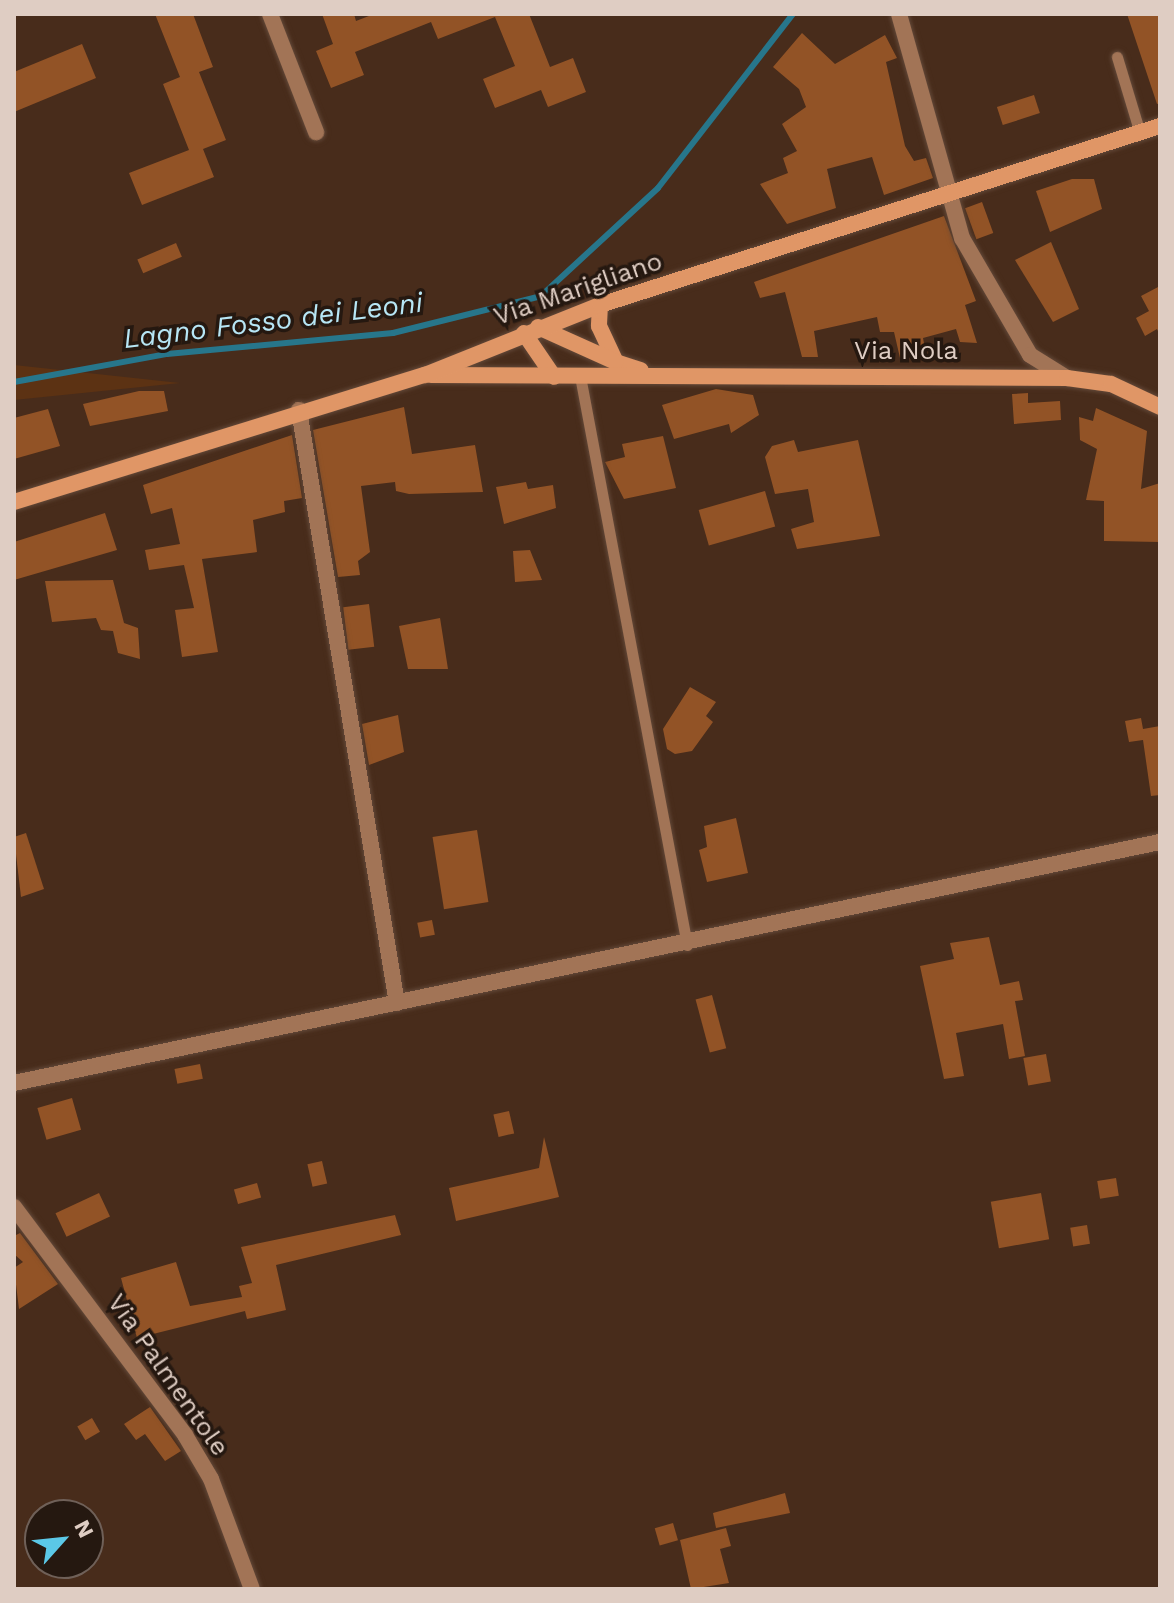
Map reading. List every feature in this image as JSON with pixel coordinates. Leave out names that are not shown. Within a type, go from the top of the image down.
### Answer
[{"type":"street","points":[[270,14],[316,132]]},
{"type":"street","points":[[899,14],[962,238],[1030,355],[1067,378]]},
{"type":"street","name":"Via Marigliano","points":[[14,502],[299,410],[425,375],[531,330],[600,305],[1160,126]]},
{"type":"street","points":[[600,305],[599,326],[616,362]]},
{"type":"street","points":[[531,330],[554,377]]},
{"type":"street","name":"Via Nola","points":[[531,330],[646,372]]},
{"type":"street","name":"Via Nola","points":[[425,375],[554,377],[646,372],[1067,378],[1111,384],[1160,407]]},
{"type":"street","points":[[299,410],[397,1003]]},
{"type":"street","points":[[14,1083],[687,945],[1160,842]]},
{"type":"street","name":"Via Palmentole","points":[[14,1207],[185,1435],[211,1479],[252,1589]]},
{"type":"lane","points":[[1117,57],[1140,133]]},
{"type":"lane","points":[[580,376],[687,945]]},
{"type":"shaded area","points":[[14,365],[180,383],[14,400]]},
{"type":"building","points":[[155,14],[193,14],[213,67],[199,72],[226,140],[203,149],[214,177],[142,205],[129,173],[189,150],[163,84],[180,77]]},
{"type":"building","points":[[322,14],[354,14],[356,21],[374,14],[529,14],[550,67],[573,58],[586,92],[548,107],[541,90],[495,108],[483,79],[515,66],[495,17],[438,39],[431,22],[355,52],[364,75],[331,88],[316,51],[333,44]]},
{"type":"building","points":[[1127,14],[1160,14],[1160,103],[1157,104]]},
{"type":"building","points":[[802,33],[835,64],[885,35],[897,58],[886,62],[905,146],[914,161],[926,158],[933,178],[884,195],[872,157],[827,169],[836,208],[787,224],[760,184],[788,173],[783,158],[797,151],[782,124],[806,107],[799,89],[773,67]]},
{"type":"building","points":[[82,44],[96,78],[14,112],[14,72]]},
{"type":"building","points":[[1034,95],[1040,113],[1003,125],[997,107]]},
{"type":"building","points":[[1072,179],[1094,179],[1102,209],[1050,232],[1036,191]]},
{"type":"building","points":[[982,202],[993,233],[976,239],[965,208]]},
{"type":"building","points":[[944,216],[976,301],[965,305],[977,343],[960,342],[956,329],[923,338],[926,354],[900,358],[894,332],[880,332],[877,317],[814,331],[818,357],[802,357],[785,292],[760,298],[754,282]]},
{"type":"building","points":[[1051,242],[1079,309],[1053,322],[1015,260]]},
{"type":"building","points":[[176,243],[182,257],[143,273],[137,259]]},
{"type":"building","points":[[1160,286],[1160,335],[1157,329],[1145,336],[1136,318],[1149,311],[1141,296]]},
{"type":"building","points":[[716,389],[753,395],[759,415],[731,433],[729,424],[674,439],[662,405]]},
{"type":"building","points":[[139,391],[164,391],[168,411],[90,426],[83,404]]},
{"type":"building","points":[[1028,393],[1028,403],[1060,401],[1061,420],[1014,424],[1012,394]]},
{"type":"building","points":[[404,407],[412,454],[475,445],[483,492],[409,494],[396,491],[395,482],[361,486],[370,552],[358,561],[360,575],[338,577],[313,430]]},
{"type":"building","points":[[1096,408],[1147,431],[1141,489],[1160,483],[1160,542],[1104,541],[1104,501],[1086,500],[1097,449],[1080,440],[1079,417],[1093,421]]},
{"type":"building","points":[[48,409],[60,446],[14,459],[14,418]]},
{"type":"building","points":[[292,435],[302,498],[284,501],[285,512],[253,520],[257,552],[202,559],[218,652],[182,657],[175,610],[194,608],[184,565],[149,570],[145,550],[180,544],[172,508],[151,514],[143,485]]},
{"type":"building","points":[[663,436],[676,488],[624,499],[605,462],[625,457],[622,444]]},
{"type":"building","points":[[794,440],[798,452],[858,440],[880,536],[797,549],[791,529],[814,522],[808,489],[775,494],[765,457],[772,446]]},
{"type":"building","points":[[526,482],[528,489],[553,485],[556,508],[504,524],[496,487]]},
{"type":"building","points":[[765,491],[775,527],[709,546],[699,510]]},
{"type":"building","points":[[105,513],[117,550],[14,580],[14,542]]},
{"type":"building","points":[[530,550],[542,580],[515,582],[513,551]]},
{"type":"building","points":[[113,580],[124,623],[138,628],[140,659],[118,653],[113,631],[101,630],[96,618],[52,622],[45,581]]},
{"type":"building","points":[[369,604],[374,647],[348,650],[343,607]]},
{"type":"building","points":[[440,618],[448,669],[408,669],[399,626]]},
{"type":"building","points":[[690,687],[716,702],[706,716],[713,722],[692,751],[675,754],[667,749],[663,729]]},
{"type":"building","points":[[398,715],[404,752],[369,765],[362,724]]},
{"type":"building","points":[[1141,718],[1143,729],[1160,726],[1160,795],[1151,796],[1143,740],[1129,742],[1125,721]]},
{"type":"building","points":[[736,818],[748,873],[707,882],[699,850],[707,847],[704,826]]},
{"type":"building","points":[[477,830],[488,902],[444,909],[433,837]]},
{"type":"building","points":[[26,833],[44,889],[21,897],[14,837]]},
{"type":"building","points":[[432,920],[435,935],[420,938],[417,923]]},
{"type":"building","points":[[989,937],[1000,985],[1019,981],[1023,1000],[1015,1001],[1025,1056],[1009,1059],[1003,1024],[956,1033],[964,1076],[944,1079],[920,966],[954,959],[950,943]]},
{"type":"building","points":[[712,995],[726,1048],[710,1053],[696,999]]},
{"type":"building","points":[[1046,1054],[1051,1082],[1028,1086],[1023,1058]]},
{"type":"building","points":[[200,1064],[203,1079],[177,1084],[174,1069]]},
{"type":"building","points":[[72,1098],[81,1130],[46,1140],[37,1108]]},
{"type":"building","points":[[509,1111],[514,1133],[499,1137],[493,1115]]},
{"type":"building","points":[[544,1137],[559,1197],[456,1221],[449,1188],[539,1168]]},
{"type":"building","points":[[322,1161],[327,1183],[313,1187],[307,1164]]},
{"type":"building","points":[[1116,1178],[1119,1196],[1100,1199],[1097,1181]]},
{"type":"building","points":[[257,1183],[261,1197],[238,1204],[234,1190]]},
{"type":"building","points":[[99,1193],[110,1217],[66,1237],[55,1213]]},
{"type":"building","points":[[1041,1193],[1049,1239],[999,1248],[991,1202]]},
{"type":"building","points":[[395,1215],[401,1235],[276,1265],[286,1310],[247,1319],[245,1311],[137,1338],[121,1278],[176,1262],[190,1306],[242,1297],[239,1286],[252,1283],[241,1247]]},
{"type":"building","points":[[1087,1225],[1090,1244],[1073,1246],[1070,1228]]},
{"type":"building","points":[[20,1233],[58,1284],[19,1309],[14,1268],[23,1262],[14,1254],[14,1236]]},
{"type":"building","points":[[150,1407],[181,1451],[165,1461],[145,1434],[136,1440],[124,1424]]},
{"type":"building","points":[[92,1418],[100,1432],[85,1440],[77,1426]]},
{"type":"building","points":[[785,1493],[790,1513],[716,1528],[713,1513]]},
{"type":"building","points":[[673,1523],[678,1540],[660,1546],[655,1528]]},
{"type":"building","points":[[726,1528],[731,1546],[720,1549],[729,1583],[691,1589],[680,1540]]},
{"type":"waterway","name":"Lagno Fosso dei Leoni","points":[[14,382],[167,354],[393,333],[541,296],[658,188],[793,14]]}]
